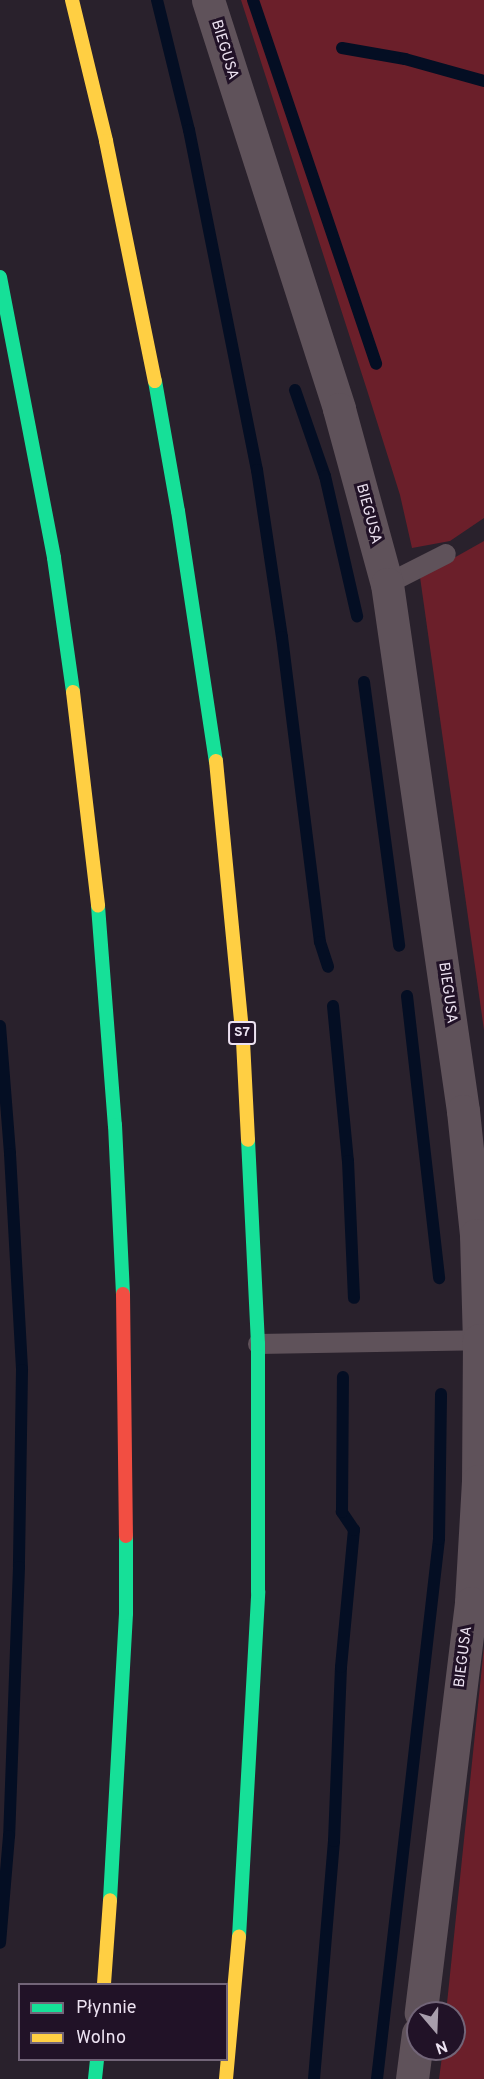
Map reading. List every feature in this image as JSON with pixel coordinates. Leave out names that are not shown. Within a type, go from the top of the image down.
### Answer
[{"type":"highway","name":"S7","points":[[72,0],[106,141],[141,306],[177,511],[220,784],[243,1041],[258,1344],[258,1592],[241,1919],[228,2058]]},
{"type":"highway","points":[[0,278],[54,558],[81,752],[99,915],[115,1125],[122,1258],[126,1440],[126,1613],[116,1826],[104,1983]]},
{"type":"highway","points":[[95,2079],[97,2061]]},
{"type":"highway","name":"S7","points":[[226,2079],[228,2061]]},
{"type":"street","name":"BIEGUSA","points":[[208,0],[339,409],[387,584],[463,1111],[477,1235],[478,1481],[471,1603],[422,2001]]},
{"type":"street","points":[[412,2079],[414,2061]]},
{"type":"lane","points":[[387,584],[446,554]]},
{"type":"lane","points":[[258,1344],[479,1340]]},
{"type":"shaded area","points":[[241,0],[484,0],[484,518],[450,541],[412,548],[400,495]]},
{"type":"shaded area","points":[[484,541],[484,1030],[420,577]]},
{"type":"shaded area","points":[[484,1647],[484,2079],[439,2079],[441,2061],[466,2061],[466,2001],[447,2001]]},
{"type":"waterway","points":[[157,0],[189,130],[257,470],[282,637],[320,942],[328,967]]},
{"type":"waterway","points":[[253,0],[376,364]]},
{"type":"waterway","points":[[342,48],[405,59],[484,81]]},
{"type":"waterway","points":[[295,390],[325,476],[357,616]]},
{"type":"waterway","points":[[364,682],[399,946]]},
{"type":"waterway","points":[[407,996],[439,1278]]},
{"type":"waterway","points":[[333,1006],[348,1161],[354,1298]]},
{"type":"waterway","points":[[0,1026],[10,1154],[22,1370],[19,1567],[9,1836],[0,1943]]},
{"type":"waterway","points":[[314,2079],[334,1841],[341,1667],[354,1530],[342,1512],[343,1377]]},
{"type":"waterway","points":[[377,2079],[439,1539],[441,1394]]},
{"type":"traffic: fast","points":[[0,277],[54,558],[73,692]]},
{"type":"traffic: fast","points":[[155,381],[178,511],[216,761]]},
{"type":"traffic: fast","points":[[98,906],[115,1125],[123,1294]]},
{"type":"traffic: fast","points":[[239,1937],[258,1592],[258,1344],[248,1140]]},
{"type":"traffic: fast","points":[[110,1900],[126,1613],[126,1536]]},
{"type":"traffic: fast","points":[[95,2079],[97,2061]]},
{"type":"traffic: slow","points":[[72,0],[106,141],[155,381]]},
{"type":"traffic: slow","points":[[73,692],[98,906]]},
{"type":"traffic: slow","points":[[216,761],[243,1041],[248,1140]]},
{"type":"traffic: slow","points":[[104,1983],[110,1900]]},
{"type":"traffic: slow","points":[[228,2057],[239,1937]]},
{"type":"traffic: slow","points":[[226,2079],[228,2061]]},
{"type":"traffic: jam","points":[[123,1294],[126,1536]]}]
